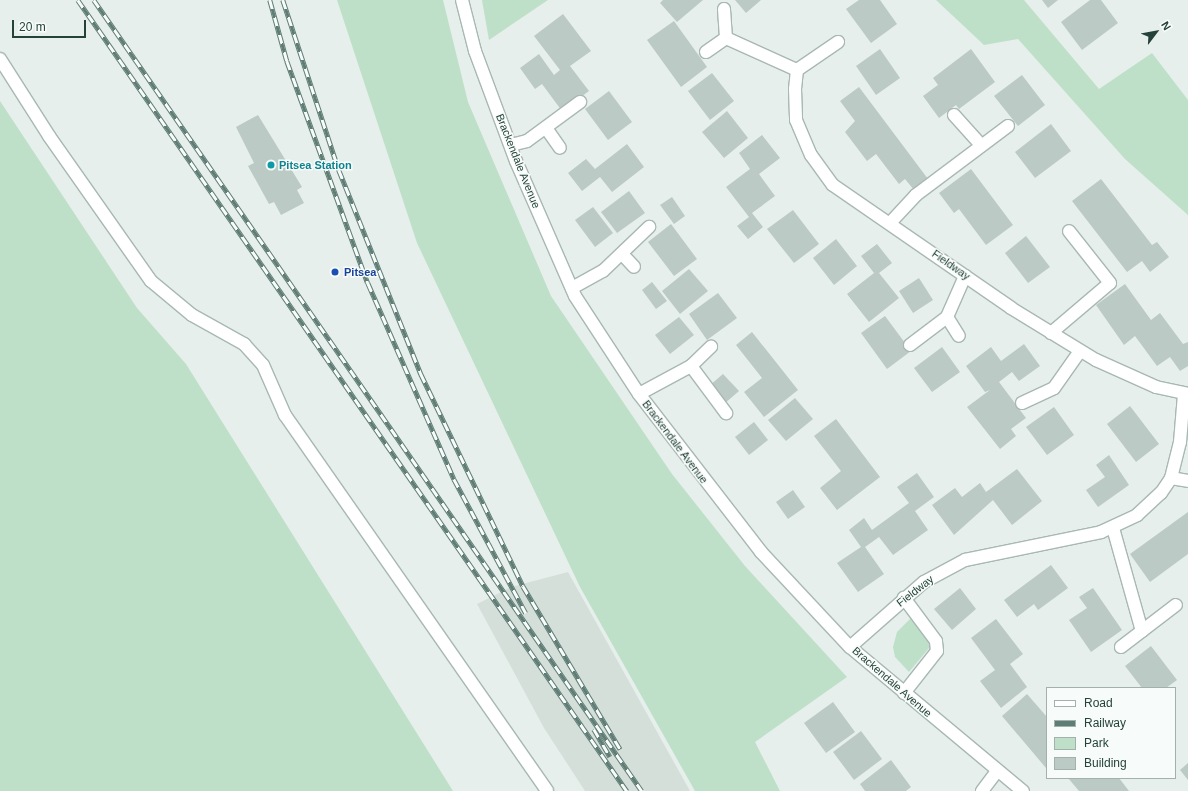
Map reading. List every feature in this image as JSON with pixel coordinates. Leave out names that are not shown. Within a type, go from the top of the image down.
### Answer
[{"type":"street","name":"Brackendale Avenue","points":[[462,0],[476,51],[510,146],[572,288],[639,394],[761,552],[850,647],[904,694],[1023,791]]},
{"type":"street","points":[[724,9],[726,38]]},
{"type":"street","points":[[706,52],[726,38]]},
{"type":"street","points":[[726,38],[797,70],[838,42]]},
{"type":"street","points":[[0,59],[49,136],[151,281],[192,315],[244,344],[263,365],[284,415],[547,791]]},
{"type":"street","name":"Fieldway","points":[[797,70],[796,120],[811,155],[833,185],[965,276],[1080,351],[1130,377],[1186,394],[1180,442],[1171,478],[1149,506],[1113,528],[976,556],[944,569],[904,598],[850,647]]},
{"type":"street","points":[[510,146],[528,141],[580,102]]},
{"type":"street","points":[[954,115],[981,145]]},
{"type":"street","points":[[890,223],[916,195],[1008,126]]},
{"type":"street","points":[[546,128],[560,148]]},
{"type":"street","points":[[572,288],[623,254],[649,226]]},
{"type":"street","points":[[1051,333],[1110,283],[1069,231]]},
{"type":"street","points":[[623,254],[634,267]]},
{"type":"street","points":[[910,345],[947,317],[965,276]]},
{"type":"street","points":[[947,317],[958,336]]},
{"type":"street","points":[[639,394],[691,366],[712,347]]},
{"type":"street","points":[[1022,403],[1054,388],[1080,351]]},
{"type":"street","points":[[691,366],[726,413]]},
{"type":"street","points":[[1171,478],[1188,481]]},
{"type":"street","points":[[1113,528],[1142,631]]},
{"type":"street","points":[[904,598],[936,640],[937,651],[904,694]]},
{"type":"street","points":[[1121,647],[1176,605]]},
{"type":"street","points":[[982,791],[997,771]]},
{"type":"shaded area","points":[[568,572],[690,791],[585,791],[544,728],[477,604],[511,587]]},
{"type":"green space","points":[[337,0],[443,0],[468,102],[551,296],[672,474],[745,566],[847,677],[755,742],[780,791],[695,791],[580,587],[417,243]]},
{"type":"green space","points":[[482,0],[548,0],[489,40]]},
{"type":"green space","points":[[936,0],[1024,0],[1099,89],[1152,53],[1188,100],[1188,215],[1125,159],[1018,39],[984,45]]},
{"type":"green space","points":[[0,101],[137,308],[186,364],[453,791],[0,791]]},
{"type":"green space","points":[[911,618],[929,639],[929,648],[909,672],[895,657],[893,647],[897,632]]},
{"type":"building","points":[[663,0],[703,0],[677,22],[660,3]]},
{"type":"building","points":[[735,0],[761,0],[746,13]]},
{"type":"building","points":[[859,0],[880,0],[897,24],[871,43],[846,9]]},
{"type":"building","points":[[1042,0],[1058,0],[1048,8]]},
{"type":"building","points":[[1090,0],[1101,0],[1118,23],[1082,50],[1061,22]]},
{"type":"building","points":[[563,14],[591,51],[570,66],[589,91],[562,111],[542,84],[535,89],[520,68],[539,54],[554,75],[560,70],[534,36]]},
{"type":"building","points":[[674,21],[707,67],[681,87],[647,40]]},
{"type":"building","points":[[880,49],[900,78],[876,95],[856,66]]},
{"type":"building","points":[[971,49],[995,82],[959,109],[956,105],[939,118],[923,96],[938,85],[933,78]]},
{"type":"building","points":[[712,73],[734,101],[710,120],[688,91]]},
{"type":"building","points":[[1022,75],[1045,105],[1018,126],[994,96]]},
{"type":"building","points":[[859,87],[928,179],[914,190],[905,179],[899,184],[876,154],[867,161],[845,132],[855,121],[840,101]]},
{"type":"building","points":[[609,91],[632,122],[608,140],[585,109]]},
{"type":"building","points":[[727,111],[748,138],[724,158],[702,132]]},
{"type":"building","name":"Pitsea Station","points":[[258,115],[302,187],[297,190],[304,203],[281,215],[274,202],[269,204],[248,166],[254,163],[236,127]]},
{"type":"building","points":[[1051,124],[1071,151],[1035,178],[1015,152]]},
{"type":"building","points":[[762,135],[780,158],[759,174],[775,196],[752,213],[763,227],[748,239],[737,226],[749,217],[726,187],[750,169],[739,153]]},
{"type":"building","points":[[627,144],[644,167],[612,192],[600,177],[582,191],[568,173],[586,159],[595,169]]},
{"type":"building","points":[[971,169],[1013,225],[986,245],[959,209],[954,213],[939,193]]},
{"type":"building","points":[[1101,179],[1152,245],[1157,242],[1169,257],[1150,272],[1142,261],[1127,272],[1072,201]]},
{"type":"building","points":[[629,191],[645,213],[617,233],[601,212]]},
{"type":"building","points":[[672,197],[685,216],[674,224],[660,205]]},
{"type":"building","points":[[593,207],[613,233],[595,247],[575,220]]},
{"type":"building","points":[[793,210],[819,244],[794,263],[767,229]]},
{"type":"building","points":[[671,224],[697,259],[674,276],[648,242]]},
{"type":"building","points":[[1026,236],[1050,267],[1028,283],[1005,253]]},
{"type":"building","points":[[836,239],[857,266],[834,285],[813,258]]},
{"type":"building","points":[[877,244],[892,263],[879,273],[899,298],[869,322],[847,294],[874,273],[861,256]]},
{"type":"building","points":[[689,269],[708,291],[680,314],[662,291]]},
{"type":"building","points":[[919,278],[933,300],[913,313],[899,291]]},
{"type":"building","points":[[652,282],[667,301],[656,309],[642,290]]},
{"type":"building","points":[[1125,284],[1151,320],[1160,313],[1183,344],[1188,342],[1188,366],[1180,371],[1170,357],[1157,366],[1135,336],[1124,345],[1096,305]]},
{"type":"building","points":[[718,293],[737,318],[707,340],[689,314]]},
{"type":"building","points":[[885,316],[911,351],[887,369],[861,333]]},
{"type":"building","points":[[679,317],[694,335],[670,354],[655,335]]},
{"type":"building","points":[[752,332],[798,390],[764,417],[744,392],[762,378],[736,345]]},
{"type":"building","points":[[1024,344],[1040,366],[1019,381],[1012,372],[999,382],[1026,418],[1011,429],[1016,436],[1000,449],[967,407],[990,390],[985,392],[966,366],[991,347],[1001,361]]},
{"type":"building","points":[[942,347],[960,372],[932,392],[914,368]]},
{"type":"building","points":[[723,374],[739,391],[724,404],[709,386]]},
{"type":"building","points":[[795,398],[813,419],[786,441],[768,420]]},
{"type":"building","points":[[1130,406],[1159,444],[1136,462],[1107,424]]},
{"type":"building","points":[[1054,407],[1074,435],[1047,455],[1026,427]]},
{"type":"building","points":[[836,419],[880,477],[837,510],[820,488],[841,471],[814,436]]},
{"type":"building","points":[[754,422],[768,440],[749,455],[735,437]]},
{"type":"building","points":[[1109,455],[1129,485],[1098,507],[1086,490],[1105,477],[1096,465]]},
{"type":"building","points":[[1017,469],[1042,501],[1012,525],[993,500],[954,535],[932,505],[955,488],[962,497],[980,483],[986,492]]},
{"type":"building","points":[[917,473],[934,497],[915,511],[928,530],[893,555],[879,537],[865,547],[884,574],[858,592],[837,563],[861,547],[849,530],[864,518],[872,530],[909,503],[897,487]]},
{"type":"building","points":[[793,490],[805,507],[788,519],[776,502]]},
{"type":"building","points":[[1188,512],[1188,554],[1150,582],[1130,554]]},
{"type":"building","points":[[1051,565],[1068,588],[1038,610],[1034,604],[1017,617],[1004,600]]},
{"type":"building","points":[[960,588],[976,609],[952,630],[934,609]]},
{"type":"building","points":[[1093,588],[1122,630],[1091,652],[1069,620],[1087,608],[1079,597]]},
{"type":"building","points":[[996,619],[1023,654],[1010,664],[1027,687],[1001,708],[980,681],[995,670],[971,638]]},
{"type":"building","points":[[1151,646],[1177,680],[1167,687],[1141,687],[1125,666]]},
{"type":"building","points":[[1027,694],[1046,716],[1046,768],[1002,716]]},
{"type":"building","points":[[833,702],[855,732],[826,753],[804,723]]},
{"type":"building","points":[[861,731],[882,759],[854,780],[833,752]]},
{"type":"building","points":[[891,760],[911,787],[906,791],[865,791],[860,784]]},
{"type":"building","points":[[1188,763],[1188,780],[1180,770]]},
{"type":"building","points":[[1069,779],[1120,779],[1129,791],[1079,791]]},
{"type":"railway","points":[[78,0],[627,791]]},
{"type":"railway","points":[[94,0],[642,791]]},
{"type":"railway","points":[[270,0],[287,61],[368,283],[454,479],[526,613]]},
{"type":"railway","points":[[283,0],[339,170],[421,374],[523,586],[620,749]]},
{"type":"railway","points":[[594,729],[610,757]]},
{"type":"place","name":"Pitsea Station","points":[[271,165]]},
{"type":"place","name":"Pitsea","points":[[335,272]]}]
